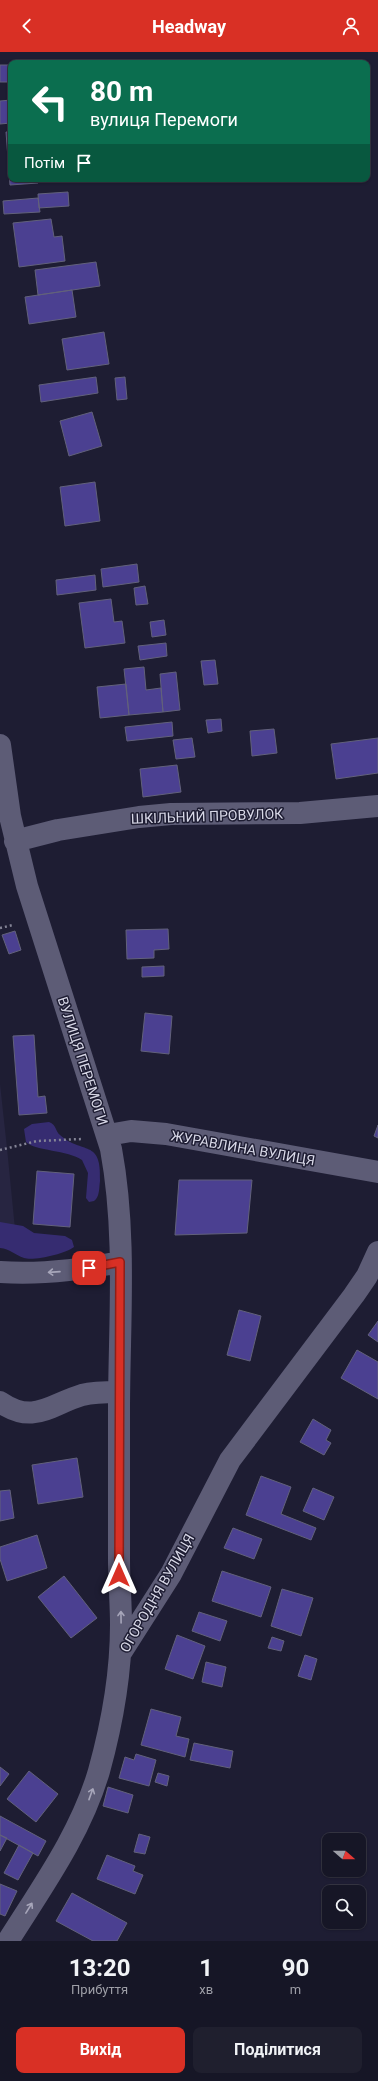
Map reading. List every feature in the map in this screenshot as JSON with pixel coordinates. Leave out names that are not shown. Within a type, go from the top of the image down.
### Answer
[{"type":"street","name":"ВУЛИЦЯ ПЕРЕМОГИ","points":[[0,746],[5,788],[15,841],[42,934],[108,1135],[118,1194],[120,1262],[119,1392],[121,1626],[119,1656]]},
{"type":"street","name":"ШКІЛЬНИЙ ПРОВУЛОК","points":[[15,841],[65,829],[139,817],[171,814],[300,813],[378,806]]},
{"type":"street","name":"ЖУРАВЛИНА ВУЛИЦЯ","points":[[108,1135],[131,1131],[166,1134],[378,1172]]},
{"type":"street","name":"ОГОРОДНЯ ВУЛИЦЯ","points":[[8,1941],[63,1852],[87,1804],[105,1748],[112,1711],[119,1656],[171,1574],[230,1460],[354,1295],[367,1276],[378,1252]]},
{"type":"street","points":[[0,1272],[32,1273],[72,1271],[120,1262]]},
{"type":"street","points":[[0,1402],[19,1412],[33,1414],[88,1393],[119,1392]]},
{"type":"path","points":[[0,1150],[37,1141],[89,1138],[108,1135]]},
{"type":"shaded area","points":[[0,1084],[7,1148],[15,1229],[0,1228]]},
{"type":"shaded area","points":[[49,1122],[55,1126],[60,1135],[68,1141],[89,1149],[98,1158],[100,1167],[100,1181],[98,1194],[94,1201],[89,1202],[86,1198],[88,1173],[82,1160],[69,1154],[37,1147],[26,1142],[24,1129],[32,1124]]},
{"type":"shaded area","points":[[0,1222],[23,1226],[34,1233],[65,1236],[72,1240],[74,1247],[70,1250],[49,1256],[35,1259],[24,1258],[0,1248]]},
{"type":"building","points":[[0,65],[8,65],[8,82],[0,82]]},
{"type":"building","points":[[8,100],[8,123],[0,124],[0,101]]},
{"type":"building","points":[[6,132],[8,132],[8,158]]},
{"type":"building","points":[[10,182],[38,182],[38,183],[10,185]]},
{"type":"building","points":[[68,192],[69,206],[39,208],[38,194]]},
{"type":"building","points":[[38,198],[40,212],[4,214],[3,201]]},
{"type":"building","points":[[51,219],[54,237],[62,236],[65,261],[19,267],[13,223]]},
{"type":"building","points":[[96,262],[100,286],[38,295],[35,270]]},
{"type":"building","points":[[72,290],[76,317],[29,324],[25,297]]},
{"type":"building","points":[[104,332],[109,364],[67,370],[62,339]]},
{"type":"building","points":[[96,377],[98,393],[41,402],[39,385]]},
{"type":"building","points":[[125,377],[127,399],[117,400],[115,378]]},
{"type":"building","points":[[92,412],[102,446],[69,456],[60,421]]},
{"type":"building","points":[[95,482],[100,521],[65,526],[60,487]]},
{"type":"building","points":[[137,564],[139,582],[103,587],[101,569]]},
{"type":"building","points":[[95,575],[96,590],[57,595],[56,580]]},
{"type":"building","points":[[145,586],[148,604],[136,605],[134,588]]},
{"type":"building","points":[[111,599],[114,622],[122,621],[125,643],[85,648],[79,603]]},
{"type":"building","points":[[164,620],[166,635],[152,637],[150,622]]},
{"type":"building","points":[[166,643],[167,656],[140,660],[138,646]]},
{"type":"building","points":[[215,660],[218,684],[204,685],[201,661]]},
{"type":"building","points":[[144,667],[146,690],[161,688],[163,712],[129,715],[124,669]]},
{"type":"building","points":[[176,672],[180,710],[163,712],[160,674]]},
{"type":"building","points":[[126,684],[129,715],[100,718],[97,687]]},
{"type":"building","points":[[221,719],[222,731],[208,733],[206,720]]},
{"type":"building","points":[[172,722],[173,736],[127,741],[125,727]]},
{"type":"building","points":[[274,729],[277,753],[252,756],[250,731]]},
{"type":"building","points":[[192,738],[195,757],[176,759],[173,740]]},
{"type":"building","points":[[378,738],[378,773],[336,779],[331,744]]},
{"type":"building","points":[[177,765],[181,792],[143,797],[140,769]]},
{"type":"building","points":[[168,929],[169,949],[154,950],[154,958],[127,959],[126,930]]},
{"type":"building","points":[[15,931],[21,950],[9,954],[2,935]]},
{"type":"building","points":[[164,966],[164,976],[142,977],[142,967]]},
{"type":"building","points":[[145,1013],[172,1016],[169,1054],[141,1051]]},
{"type":"building","points":[[34,1035],[38,1097],[45,1096],[47,1113],[19,1115],[13,1036]]},
{"type":"building","points":[[378,1125],[378,1138],[374,1136]]},
{"type":"building","points":[[37,1171],[74,1174],[70,1227],[33,1224]]},
{"type":"building","points":[[179,1180],[252,1180],[247,1233],[175,1235]]},
{"type":"building","points":[[239,1310],[261,1316],[250,1361],[227,1355]]},
{"type":"building","points":[[378,1321],[378,1342],[368,1335]]},
{"type":"building","points":[[357,1350],[378,1362],[378,1399],[341,1378]]},
{"type":"building","points":[[313,1419],[331,1430],[326,1440],[331,1443],[324,1455],[300,1442]]},
{"type":"building","points":[[77,1458],[83,1497],[38,1504],[32,1465]]},
{"type":"building","points":[[261,1476],[291,1487],[281,1514],[316,1528],[311,1540],[246,1515]]},
{"type":"building","points":[[313,1488],[334,1497],[324,1520],[303,1511]]},
{"type":"building","points":[[10,1490],[14,1518],[0,1521],[0,1491]]},
{"type":"building","points":[[233,1528],[262,1539],[254,1559],[224,1548]]},
{"type":"building","points":[[37,1535],[47,1568],[7,1581],[0,1559],[0,1547]]},
{"type":"building","points":[[222,1571],[271,1587],[261,1617],[212,1601]]},
{"type":"building","points":[[64,1576],[97,1618],[71,1638],[38,1597]]},
{"type":"building","points":[[282,1589],[313,1598],[301,1636],[271,1626]]},
{"type":"building","points":[[199,1612],[227,1621],[220,1641],[192,1631]]},
{"type":"building","points":[[177,1635],[205,1646],[193,1679],[165,1669]]},
{"type":"building","points":[[272,1637],[284,1641],[281,1651],[268,1648]]},
{"type":"building","points":[[305,1655],[317,1659],[311,1680],[298,1676]]},
{"type":"building","points":[[206,1662],[226,1667],[222,1687],[202,1682]]},
{"type":"building","points":[[151,1709],[181,1717],[176,1736],[189,1739],[185,1757],[141,1745]]},
{"type":"building","points":[[194,1743],[233,1751],[230,1768],[190,1760]]},
{"type":"building","points":[[136,1754],[156,1760],[149,1786],[119,1778],[125,1757],[134,1760]]},
{"type":"building","points":[[0,1767],[9,1774],[0,1786]]},
{"type":"building","points":[[29,1771],[58,1794],[36,1822],[7,1799]]},
{"type":"building","points":[[158,1773],[169,1776],[167,1786],[155,1782]]},
{"type":"building","points":[[108,1787],[133,1795],[128,1813],[103,1806]]},
{"type":"building","points":[[0,1816],[46,1841],[38,1856],[0,1835]]},
{"type":"building","points":[[139,1834],[150,1837],[145,1854],[134,1852]]},
{"type":"building","points":[[0,1835],[7,1838],[0,1851]]},
{"type":"building","points":[[19,1845],[33,1853],[18,1880],[4,1873]]},
{"type":"building","points":[[107,1855],[135,1866],[133,1871],[143,1875],[135,1894],[97,1879]]},
{"type":"building","points":[[0,1884],[17,1891],[5,1916],[0,1914]]},
{"type":"building","points":[[72,1893],[127,1923],[117,1941],[93,1941],[56,1921]]},
{"type":"route","points":[[89,1268],[120,1262],[119,1575]]}]
